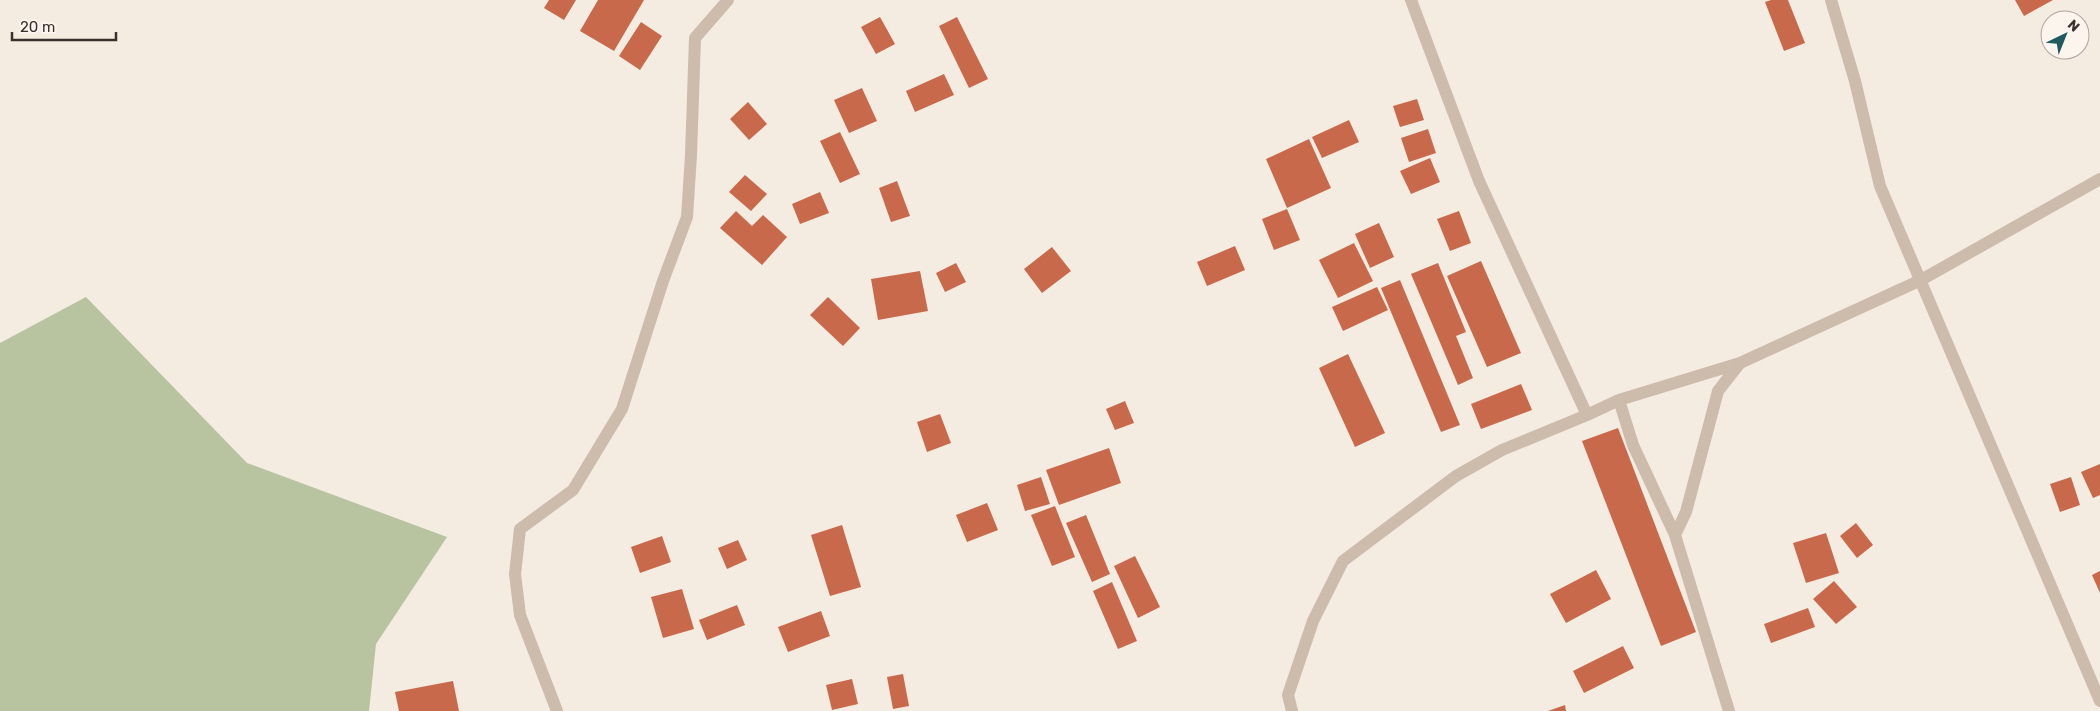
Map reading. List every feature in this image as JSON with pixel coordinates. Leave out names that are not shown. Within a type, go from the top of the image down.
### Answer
[{"type":"street","points":[[557,711],[520,615],[515,574],[520,529],[573,490],[622,409],[663,280],[687,217],[695,38],[728,0]]},
{"type":"street","points":[[1410,0],[1479,181],[1587,415]]},
{"type":"street","points":[[1831,0],[1855,82],[1880,186],[2100,701]]},
{"type":"street","points":[[1292,711],[1288,695],[1313,620],[1343,561],[1456,476],[1502,450],[1619,400],[1740,363],[1921,280],[2100,179]]},
{"type":"street","points":[[1675,535],[1686,512],[1718,391],[1740,363]]},
{"type":"street","points":[[1619,400],[1633,445],[1675,535],[1729,711]]},
{"type":"green space","points":[[86,297],[247,463],[447,537],[376,644],[369,711],[0,711],[0,343]]},
{"type":"building","points":[[549,0],[576,0],[564,20],[544,8]]},
{"type":"building","points":[[598,0],[644,0],[614,51],[580,31]]},
{"type":"building","points":[[1788,0],[1805,43],[1784,51],[1765,2]]},
{"type":"building","points":[[2015,0],[2053,0],[2024,16]]},
{"type":"building","points":[[880,17],[895,44],[876,54],[861,27]]},
{"type":"building","points":[[957,17],[988,79],[969,88],[939,26]]},
{"type":"building","points":[[641,22],[662,36],[640,70],[619,56]]},
{"type":"building","points":[[944,74],[954,95],[915,112],[906,91]]},
{"type":"building","points":[[862,88],[877,121],[849,133],[834,100]]},
{"type":"building","points":[[1417,99],[1424,120],[1400,127],[1393,106]]},
{"type":"building","points":[[748,102],[767,124],[749,140],[730,119]]},
{"type":"building","points":[[1349,120],[1359,142],[1322,158],[1312,137]]},
{"type":"building","points":[[1428,129],[1436,153],[1409,162],[1401,138]]},
{"type":"building","points":[[840,132],[860,174],[840,183],[820,141]]},
{"type":"building","points":[[1309,139],[1331,188],[1287,208],[1266,159]]},
{"type":"building","points":[[1430,158],[1440,182],[1411,194],[1400,171]]},
{"type":"building","points":[[745,175],[767,194],[751,211],[729,192]]},
{"type":"building","points":[[897,181],[910,216],[891,222],[879,188]]},
{"type":"building","points":[[820,192],[829,213],[800,224],[792,204]]},
{"type":"building","points":[[1287,209],[1300,240],[1274,250],[1262,219]]},
{"type":"building","points":[[736,211],[752,226],[763,215],[787,237],[762,265],[720,228]]},
{"type":"building","points":[[1459,211],[1471,243],[1450,251],[1437,219]]},
{"type":"building","points":[[1379,223],[1394,257],[1370,268],[1355,234]]},
{"type":"building","points":[[1354,243],[1373,281],[1338,298],[1319,260]]},
{"type":"building","points":[[1235,246],[1245,270],[1207,286],[1197,262]]},
{"type":"building","points":[[1052,247],[1071,271],[1042,293],[1024,269]]},
{"type":"building","points":[[1481,261],[1521,353],[1487,367],[1447,276]]},
{"type":"building","points":[[956,263],[966,282],[945,292],[936,273]]},
{"type":"building","points":[[1438,263],[1466,332],[1456,336],[1473,378],[1458,385],[1411,274]]},
{"type":"building","points":[[920,271],[928,311],[878,320],[871,279]]},
{"type":"building","points":[[1400,280],[1460,425],[1441,432],[1381,288]]},
{"type":"building","points":[[1377,287],[1388,310],[1343,331],[1332,307]]},
{"type":"building","points":[[828,297],[860,328],[843,346],[810,315]]},
{"type":"building","points":[[1348,354],[1385,433],[1355,447],[1319,368]]},
{"type":"building","points":[[1521,384],[1532,410],[1481,429],[1471,404]]},
{"type":"building","points":[[1125,401],[1134,423],[1115,430],[1106,409]]},
{"type":"building","points":[[940,414],[951,443],[927,452],[917,422]]},
{"type":"building","points":[[1618,428],[1696,632],[1661,646],[1582,441]]},
{"type":"building","points":[[1109,448],[1121,483],[1059,505],[1046,470]]},
{"type":"building","points":[[2100,464],[2100,495],[2093,498],[2081,472]]},
{"type":"building","points":[[1041,477],[1050,504],[1025,511],[1017,485]]},
{"type":"building","points":[[2071,477],[2080,505],[2060,512],[2050,484]]},
{"type":"building","points":[[987,503],[998,530],[967,542],[956,515]]},
{"type":"building","points":[[1055,506],[1075,557],[1052,566],[1031,515]]},
{"type":"building","points":[[1086,515],[1110,574],[1092,582],[1066,523]]},
{"type":"building","points":[[1856,523],[1873,545],[1857,558],[1840,536]]},
{"type":"building","points":[[842,525],[861,587],[830,596],[811,535]]},
{"type":"building","points":[[1826,533],[1839,573],[1806,583],[1793,543]]},
{"type":"building","points":[[662,536],[671,562],[640,573],[631,547]]},
{"type":"building","points":[[738,540],[747,560],[727,569],[718,548]]},
{"type":"building","points":[[1135,556],[1160,607],[1138,618],[1114,566]]},
{"type":"building","points":[[1596,570],[1611,599],[1566,623],[1550,594]]},
{"type":"building","points":[[2100,571],[2100,593],[2092,575]]},
{"type":"building","points":[[1834,581],[1857,607],[1836,624],[1813,599]]},
{"type":"building","points":[[1112,582],[1137,641],[1118,649],[1093,591]]},
{"type":"building","points":[[682,589],[694,629],[663,638],[651,597]]},
{"type":"building","points":[[737,605],[745,625],[707,640],[699,620]]},
{"type":"building","points":[[1808,608],[1815,627],[1771,643],[1764,624]]},
{"type":"building","points":[[821,611],[830,636],[788,652],[778,627]]},
{"type":"building","points":[[1623,646],[1634,668],[1584,693],[1573,671]]},
{"type":"building","points":[[903,674],[909,706],[893,709],[887,677]]},
{"type":"building","points":[[852,679],[858,704],[832,710],[826,685]]},
{"type":"building","points":[[453,681],[459,711],[399,711],[395,692]]},
{"type":"building","points":[[1565,705],[1566,711],[1548,711]]}]
